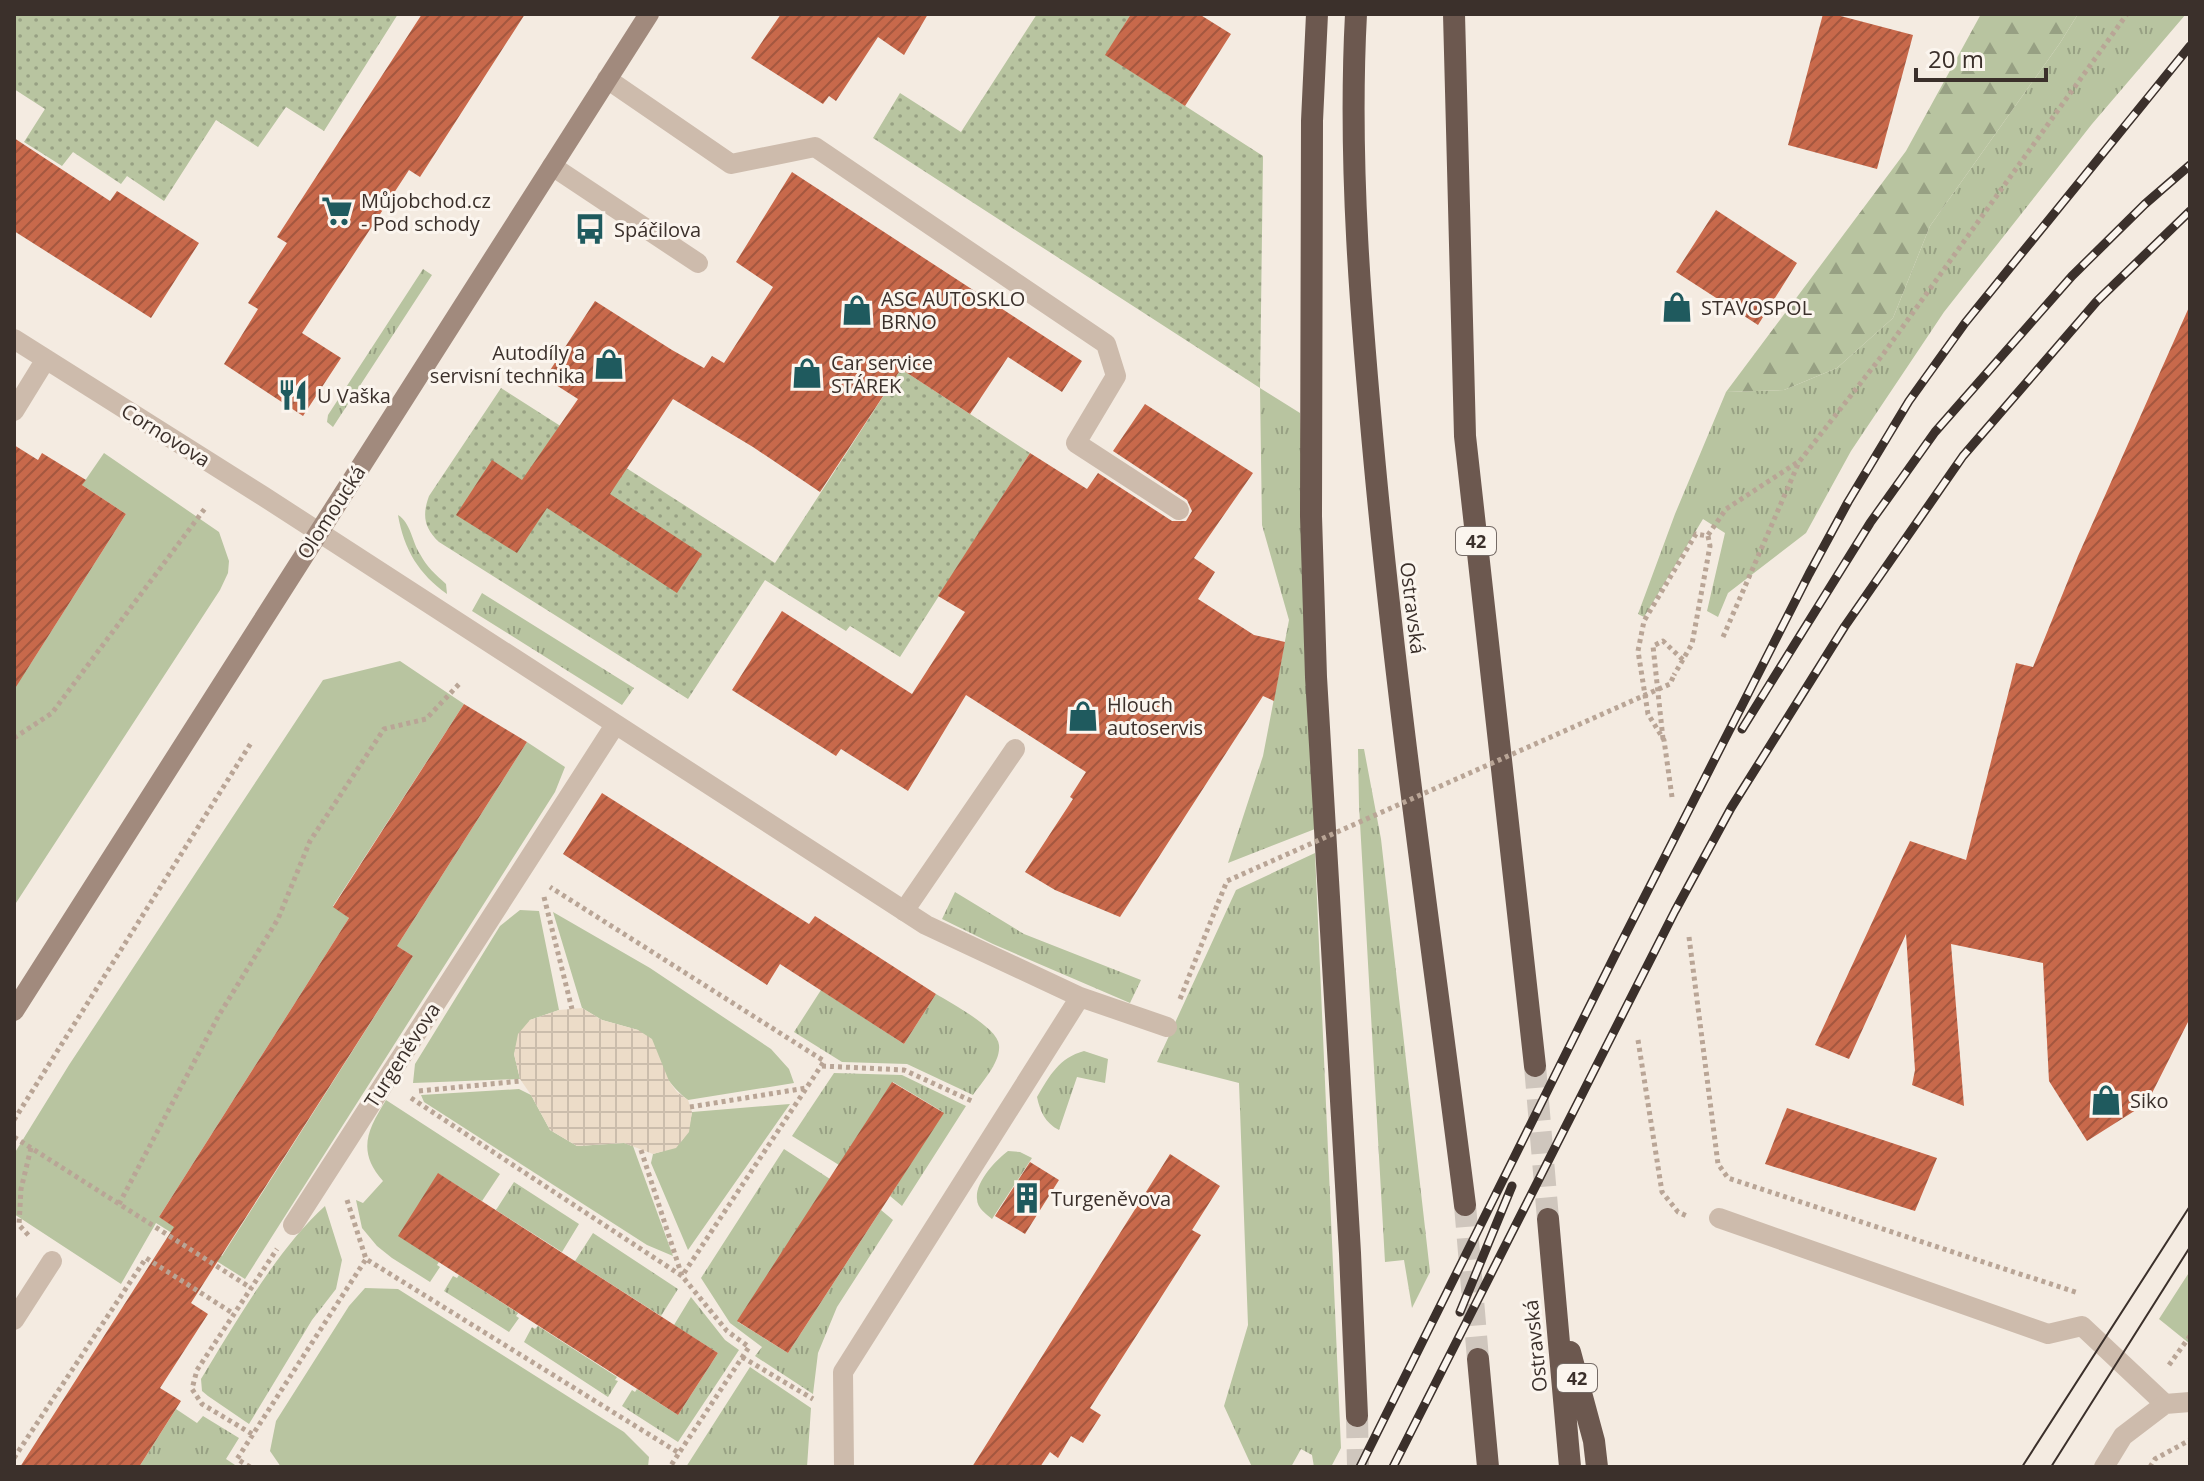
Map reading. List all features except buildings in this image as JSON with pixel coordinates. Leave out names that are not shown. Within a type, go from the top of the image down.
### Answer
[{"type":"highway","points":[[1317,14],[1312,121],[1312,545],[1316,677],[1357,1416]]},
{"type":"highway","name":"Ostravská","points":[[1356,14],[1352,82],[1362,317],[1382,557],[1465,1205]]},
{"type":"highway","name":"42","points":[[1454,14],[1465,436],[1535,1066]]},
{"type":"highway","name":"Ostravská","points":[[1548,1219],[1570,1467]]},
{"type":"highway","name":"42","points":[[1554,1290],[1594,1441],[1597,1467]]},
{"type":"highway","points":[[1478,1359],[1488,1467]]},
{"type":"main road","name":"Olomoucká","points":[[14,1011],[649,14]]},
{"type":"street","points":[[607,79],[731,164],[815,147],[1106,344],[1116,376],[1076,443],[1179,510]]},
{"type":"street","points":[[552,166],[698,263]]},
{"type":"street","name":"Cornovova","points":[[14,339],[318,533]]},
{"type":"street","points":[[14,411],[46,359]]},
{"type":"street","points":[[318,533],[926,925],[1080,997],[1167,1027]]},
{"type":"street","name":"Turgeněvova","points":[[293,1225],[615,725]]},
{"type":"street","points":[[904,911],[1015,749]]},
{"type":"street","points":[[844,1467],[843,1372],[1080,997]]},
{"type":"street","points":[[1719,1218],[2048,1334],[2082,1326],[2165,1404]]},
{"type":"street","points":[[14,1320],[52,1261]]},
{"type":"street","points":[[2104,1467],[2123,1436],[2165,1404],[2190,1402]]},
{"type":"path","points":[[1723,637],[1799,462],[1884,353],[2127,14]]},
{"type":"path","points":[[1167,1027],[1227,881],[1670,684],[1692,644],[1710,546],[1708,536],[1726,509],[1799,462]]},
{"type":"path","points":[[14,738],[52,713],[206,507]]},
{"type":"path","points":[[1664,740],[1648,714],[1638,651],[1644,621],[1696,534],[1708,536]]},
{"type":"path","points":[[1672,797],[1653,646],[1663,641],[1683,660]]},
{"type":"path","points":[[119,1204],[219,1015],[278,919],[310,841],[384,729],[426,719],[461,682]]},
{"type":"path","points":[[14,1120],[251,743]]},
{"type":"path","points":[[522,869],[824,1061],[682,1276]]},
{"type":"path","points":[[540,881],[572,1009]]},
{"type":"path","points":[[1689,937],[1718,1164],[1728,1178],[2083,1295]]},
{"type":"path","points":[[1638,1040],[1662,1192],[1678,1212],[1703,1224],[1719,1218]]},
{"type":"path","points":[[821,1066],[904,1070],[974,1102]]},
{"type":"path","points":[[521,1081],[402,1093],[682,1276],[727,1331],[749,1347],[670,1467]]},
{"type":"path","points":[[690,1107],[806,1088]]},
{"type":"path","points":[[14,1137],[251,1288]]},
{"type":"path","points":[[31,1148],[21,1189],[19,1225],[52,1261]]},
{"type":"path","points":[[641,1150],[682,1276]]},
{"type":"path","points":[[334,1161],[366,1259],[679,1453]]},
{"type":"path","points":[[252,1434],[202,1404],[192,1389],[197,1370],[293,1225]]},
{"type":"path","points":[[14,1458],[146,1258],[234,1314]]},
{"type":"path","points":[[250,1467],[237,1459],[366,1259]]},
{"type":"path","points":[[742,1357],[821,1403]]},
{"type":"path","points":[[2150,1467],[2155,1459],[2190,1440]]},
{"type":"green space","points":[[14,14],[398,14],[324,131],[286,107],[258,147],[216,120],[164,201],[127,176],[121,184],[73,152],[62,166],[24,142],[45,109],[14,89]]},
{"type":"green space","points":[[1037,14],[1131,14],[1106,55],[1263,156],[1260,388],[873,138],[900,93],[961,132]]},
{"type":"green space","points":[[1981,14],[2078,14],[1930,226],[1893,318],[1837,368],[1784,390],[1726,392],[1906,151]]},
{"type":"green space","points":[[2078,14],[2186,14],[2092,124],[1944,312],[1851,451],[1806,533],[1728,593],[1718,617],[1707,611],[1725,533],[1703,519],[1644,617],[1638,614],[1675,514],[1726,392],[1784,390],[1837,368],[1893,318],[1930,226]]},
{"type":"green space","points":[[423,269],[432,275],[333,427],[327,422],[328,415]]},
{"type":"green space","points":[[901,369],[1030,453],[900,657],[850,626],[846,631],[765,580],[688,699],[439,542],[427,526],[425,515],[429,496],[501,388],[775,563]]},
{"type":"green space","points":[[1260,388],[1300,413],[1315,829],[1228,863],[1263,756],[1289,620],[1262,525]]},
{"type":"green space","points":[[104,453],[219,532],[229,561],[228,573],[220,590],[14,906],[14,671],[26,671],[126,514],[82,485]]},
{"type":"green space","points":[[398,515],[406,523],[425,562],[446,584],[447,594],[428,578],[414,560]]},
{"type":"green space","points":[[482,593],[634,688],[622,705],[472,611]]},
{"type":"green space","points":[[400,661],[464,704],[333,906],[349,918],[159,1217],[222,1256],[413,956],[397,946],[527,742],[565,767],[555,792],[245,1279],[156,1223],[121,1284],[14,1214],[14,1154],[69,1065],[323,680]]},
{"type":"green space","points":[[1358,749],[1364,749],[1381,839],[1430,1272],[1412,1308],[1404,1260],[1385,1262]]},
{"type":"green space","points":[[1315,853],[1341,1448],[1331,1467],[1314,1467],[1312,1455],[1301,1449],[1291,1467],[1252,1467],[1224,1406],[1248,1325],[1239,1083],[1157,1062],[1236,890]]},
{"type":"green space","points":[[955,892],[1024,934],[1141,980],[1130,1003],[942,919]]},
{"type":"green space","points":[[520,910],[539,911],[559,1010],[530,1020],[514,1054],[520,1079],[413,1083],[415,1064],[500,926]]},
{"type":"green space","points":[[553,912],[650,968],[771,1049],[789,1069],[794,1083],[688,1100],[666,1077],[638,1030],[602,1020],[582,1008]]},
{"type":"green space","points":[[821,990],[904,1044],[936,994],[991,1031],[999,1045],[997,1058],[973,1095],[907,1064],[842,1062],[794,1032]]},
{"type":"green space","points":[[1084,1051],[1108,1059],[1105,1083],[1077,1077],[1059,1130],[1044,1116],[1037,1097],[1062,1063]]},
{"type":"green space","points":[[834,1073],[902,1075],[966,1106],[902,1206],[890,1196],[943,1112],[893,1082],[839,1165],[792,1136]]},
{"type":"green space","points":[[519,1089],[531,1095],[550,1130],[577,1146],[624,1143],[633,1146],[673,1256],[647,1245],[424,1102],[421,1095]]},
{"type":"green space","points":[[386,1100],[500,1174],[482,1201],[439,1174],[437,1265],[440,1267],[430,1282],[392,1258],[362,1228],[356,1200],[363,1203],[383,1181],[370,1160],[368,1141]]},
{"type":"green space","points":[[790,1104],[688,1250],[651,1163],[653,1154],[681,1141],[688,1130],[692,1112]]},
{"type":"green space","points":[[784,1149],[830,1179],[738,1322],[788,1353],[881,1210],[893,1220],[837,1307],[818,1353],[813,1394],[755,1356],[762,1347],[730,1323],[701,1278]]},
{"type":"green space","points":[[1008,1151],[1032,1158],[992,1219],[978,1205],[977,1192],[987,1172]]},
{"type":"green space","points":[[514,1182],[579,1224],[562,1252],[496,1210]]},
{"type":"green space","points":[[325,1206],[342,1260],[336,1289],[312,1320],[249,1424],[202,1391],[201,1379],[274,1265]]},
{"type":"green space","points":[[593,1233],[678,1289],[661,1316],[575,1261]]},
{"type":"green space","points":[[2190,1271],[2190,1344],[2159,1319]]},
{"type":"green space","points":[[459,1275],[518,1313],[516,1316],[519,1318],[509,1332],[444,1291],[453,1276],[457,1278]]},
{"type":"green space","points":[[365,1288],[398,1289],[624,1432],[649,1457],[648,1467],[281,1467],[270,1451],[276,1421],[349,1306]]},
{"type":"green space","points":[[691,1297],[725,1340],[739,1350],[678,1442],[622,1406],[632,1390],[635,1392],[637,1389],[678,1415],[718,1353],[674,1325]]},
{"type":"green space","points":[[538,1326],[617,1377],[615,1380],[618,1381],[608,1397],[524,1342],[532,1327],[535,1329]]},
{"type":"green space","points":[[750,1367],[811,1408],[807,1467],[686,1467]]},
{"type":"green space","points":[[176,1409],[197,1423],[203,1416],[239,1438],[226,1459],[238,1467],[139,1467]]},
{"type":"shaded area","points":[[582,1008],[602,1020],[638,1030],[652,1039],[669,1081],[688,1100],[692,1112],[689,1132],[676,1148],[653,1154],[624,1143],[577,1146],[550,1130],[520,1079],[514,1054],[518,1034],[530,1020],[559,1010]]},
{"type":"tunnel","points":[[1535,1066],[1548,1219]]},
{"type":"tunnel","points":[[1465,1205],[1478,1359]]},
{"type":"tunnel","points":[[1357,1416],[1358,1467]]},
{"type":"tram line","points":[[2022,1467],[2190,1206]]},
{"type":"tram line","points":[[2051,1467],[2190,1247]]},
{"type":"railway","points":[[1360,1467],[1618,949],[1848,502],[1909,401],[1965,323],[2190,46]]},
{"type":"railway","points":[[1742,729],[1870,523],[1935,432],[2072,276],[2145,204],[2190,165]]},
{"type":"railway","points":[[1393,1467],[1675,911],[1731,808],[1845,626],[1963,456],[2097,301],[2190,211]]},
{"type":"railway","points":[[1460,1312],[1512,1186]]},
{"type":"place","name":"Můjobchod.cz - Pod schody","points":[[337,211]]},
{"type":"place","name":"Spáčilova","points":[[590,229]]},
{"type":"place","name":"STAVOSPOL","points":[[1677,307]]},
{"type":"place","name":"ASC AUTOSKLO BRNO","points":[[857,310]]},
{"type":"place","name":"Autodíly a servisní technika","points":[[609,364]]},
{"type":"place","name":"Car service STÁREK","points":[[807,373]]},
{"type":"place","name":"U Vaška","points":[[293,395]]},
{"type":"place","name":"Hlouch autoservis","points":[[1083,716]]},
{"type":"place","name":"Siko","points":[[2106,1100]]},
{"type":"place","name":"Turgeněvova","points":[[1027,1198]]}]
